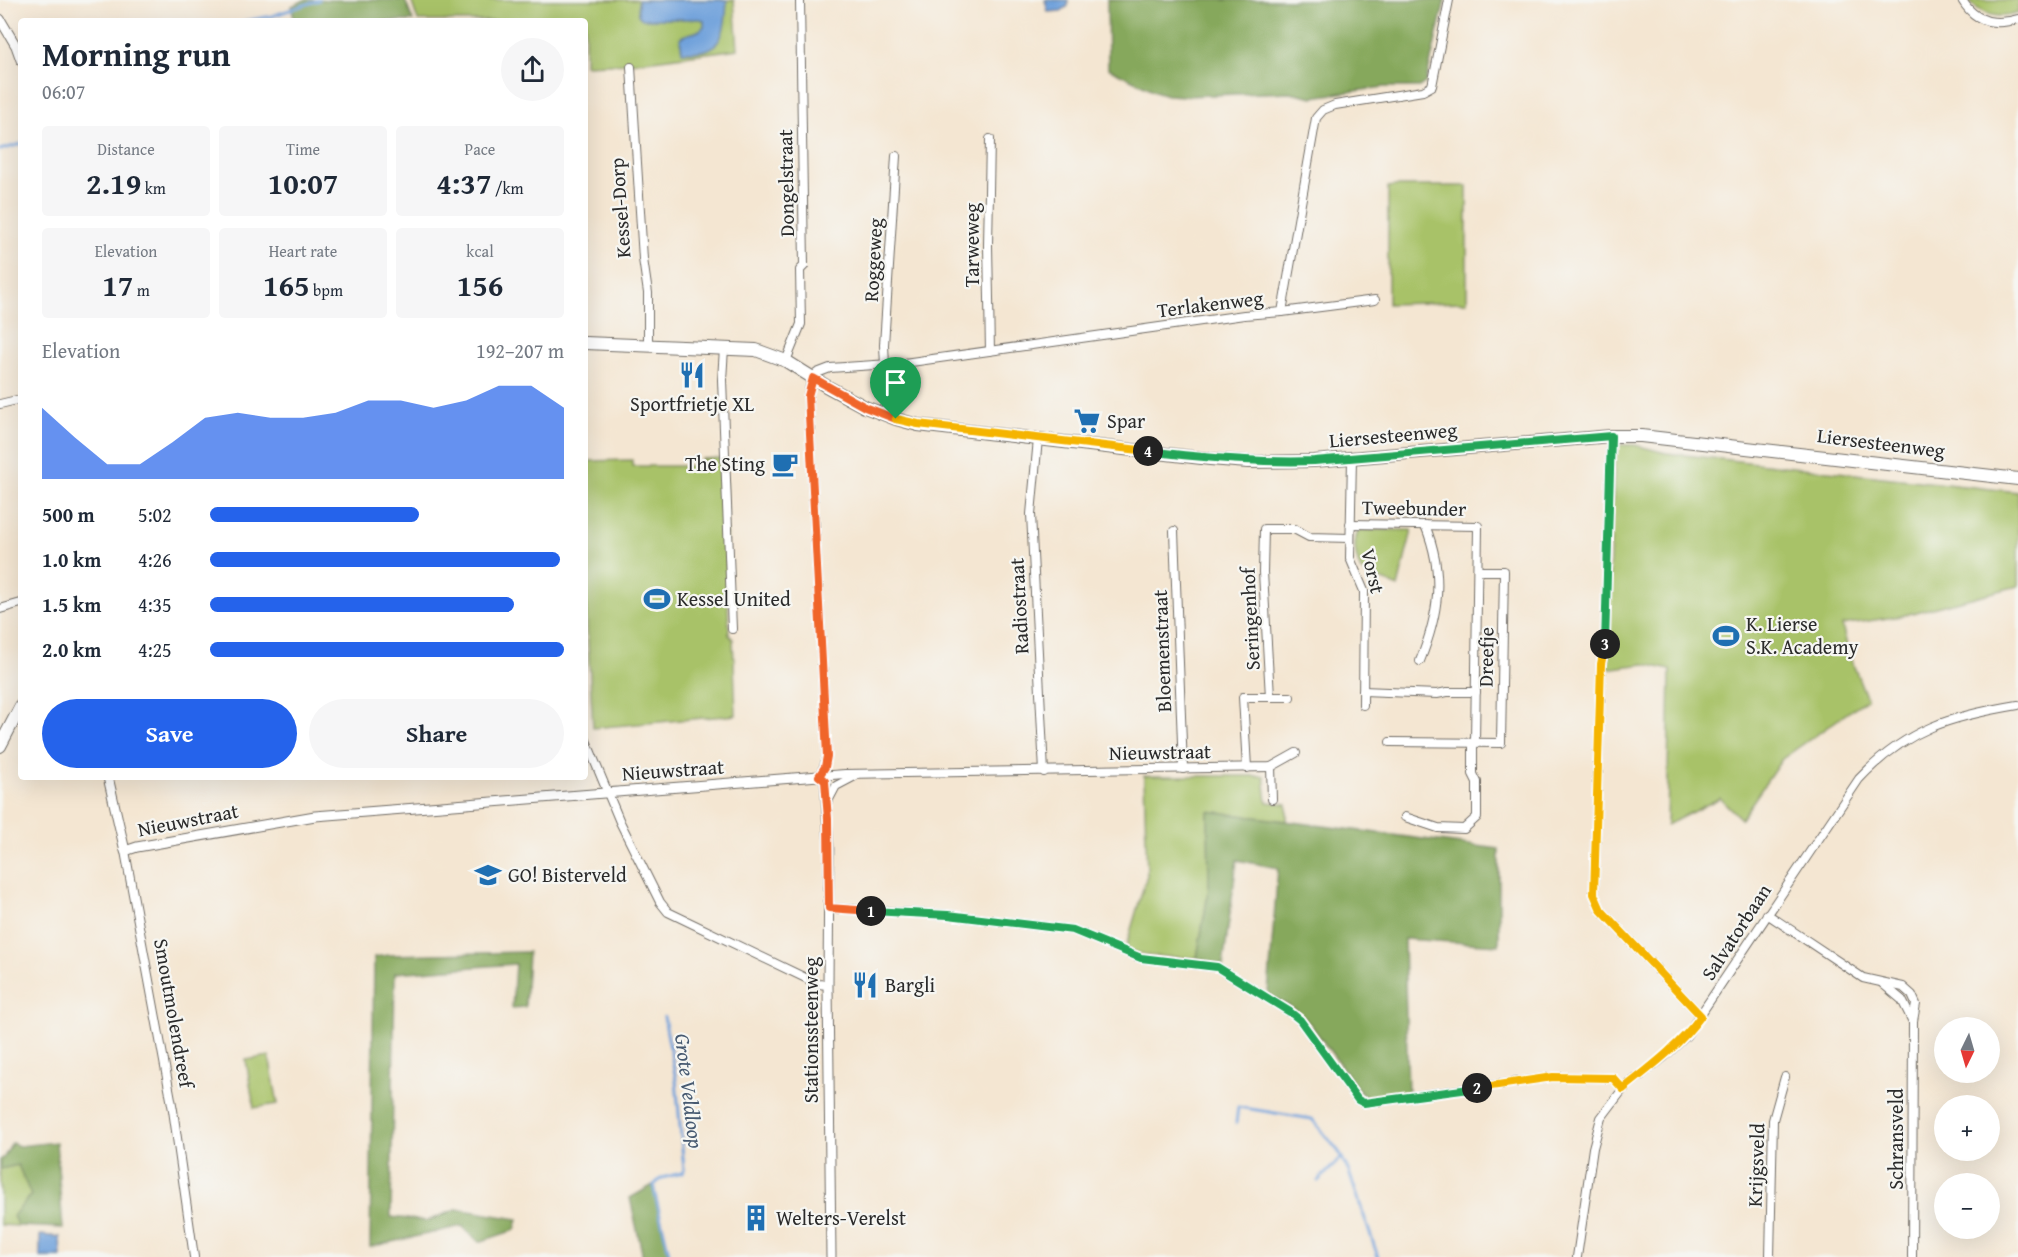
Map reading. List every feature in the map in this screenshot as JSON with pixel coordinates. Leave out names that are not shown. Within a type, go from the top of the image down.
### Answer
[{"type":"main road","points":[[588,343],[756,350],[786,361]]},
{"type":"main road","name":"Liersesteenweg","points":[[786,361],[865,407],[896,419],[918,424],[1248,462],[1314,461],[1611,436],[1641,436],[2018,478]]},
{"type":"main road","points":[[0,746],[18,712]]},
{"type":"street","name":"Dongelstraat","points":[[786,361],[801,324],[800,270],[804,266],[800,0]]},
{"type":"street","name":"Terlakenweg","points":[[813,378],[823,369],[885,365],[1244,315],[1282,312],[1316,118],[1323,110],[1335,105],[1423,92],[1432,86],[1449,0]]},
{"type":"street","points":[[1962,0],[1968,10],[1984,20],[1993,23],[2018,19]]},
{"type":"street","points":[[1,22],[18,54]]},
{"type":"street","name":"Kessel-Dorp","points":[[631,67],[644,267],[648,292],[648,346]]},
{"type":"street","name":"Tarweweg","points":[[990,139],[988,244],[990,351]]},
{"type":"street","name":"Roggeweg","points":[[885,365],[884,345],[896,156]]},
{"type":"street","points":[[1282,312],[1375,300]]},
{"type":"street","points":[[724,348],[722,380],[732,629]]},
{"type":"street","points":[[813,378],[808,396],[827,756],[825,767],[819,776]]},
{"type":"street","points":[[0,404],[18,400]]},
{"type":"street","points":[[1611,436],[1594,894],[1601,910],[1701,1016]]},
{"type":"street","name":"Radiostraat","points":[[1038,439],[1031,514],[1044,772]]},
{"type":"street","name":"Vorst","points":[[1352,458],[1350,558],[1364,591],[1363,705]]},
{"type":"street","name":"Tweebunder","points":[[1350,524],[1478,525]]},
{"type":"street","points":[[1420,662],[1430,637],[1438,593],[1434,546],[1425,525]]},
{"type":"street","name":"Dreefje","points":[[1476,742],[1478,525]]},
{"type":"street","name":"Seringenhof","points":[[1247,768],[1243,697],[1270,697],[1263,572],[1264,529],[1294,529],[1310,537],[1350,538]]},
{"type":"street","name":"Bloemenstraat","points":[[1173,531],[1183,769]]},
{"type":"street","name":"Dreefje","points":[[1390,742],[1501,743],[1504,571],[1478,571]]},
{"type":"street","points":[[0,609],[18,604]]},
{"type":"street","points":[[1363,691],[1437,694],[1476,692]]},
{"type":"street","points":[[1270,697],[1290,697]]},
{"type":"street","name":"Salvatorbaan","points":[[1577,1257],[1601,1118],[1623,1089],[1686,1036],[1859,779],[1875,761],[1892,748],[1942,721],[2018,705]]},
{"type":"street","points":[[1405,817],[1438,828],[1464,828],[1477,817],[1477,782],[1473,774],[1473,747],[1476,742]]},
{"type":"street","points":[[588,746],[607,793],[647,877],[668,912],[818,984],[828,985]]},
{"type":"street","points":[[1247,768],[1271,767],[1296,753]]},
{"type":"street","points":[[1271,767],[1272,799]]},
{"type":"street","name":"Nieuwstraat","points":[[125,851],[315,816],[819,776],[1247,768]]},
{"type":"street","points":[[827,803],[836,786],[857,775]]},
{"type":"street","name":"Stationssteenweg","points":[[819,776],[825,781],[827,803],[831,1257]]},
{"type":"street","name":"Smoutmolendreef","points":[[109,780],[125,851],[173,1110],[194,1257]]},
{"type":"street","points":[[829,908],[948,915],[1061,928],[1085,933],[1113,948],[1141,958],[1217,967],[1300,1020],[1358,1100],[1364,1103],[1553,1077],[1613,1078],[1623,1089]]},
{"type":"street","name":"Schransveld","points":[[1767,914],[1863,978],[1904,987],[1912,995],[1916,1004],[1912,1021],[1912,1257]]},
{"type":"street","name":"Krijgsveld","points":[[1770,1257],[1773,1120],[1785,1077]]},
{"type":"green space","points":[[305,0],[405,0],[412,18],[294,18],[292,6]]},
{"type":"green space","points":[[411,0],[734,0],[738,49],[630,63],[588,65],[588,18],[417,18]]},
{"type":"green space","points":[[1107,0],[1445,0],[1426,82],[1419,87],[1384,87],[1313,97],[1290,92],[1185,96],[1167,95],[1155,91],[1108,68]]},
{"type":"green space","points":[[1968,0],[2018,0],[2018,13],[2004,16],[1991,15],[1984,13]]},
{"type":"green space","points":[[1467,186],[1467,302],[1388,304],[1388,187]]},
{"type":"green space","name":"K. Lierse S.K. Academy","points":[[1615,445],[1635,445],[1666,453],[2018,492],[2018,586],[1901,616],[1842,625],[1849,654],[1867,699],[1782,759],[1741,819],[1720,798],[1667,825],[1670,670],[1645,664],[1605,669]]},
{"type":"green space","name":"Kessel United","points":[[724,458],[729,635],[733,639],[736,715],[593,728],[588,642],[588,461],[632,460],[632,466],[701,466],[701,459]]},
{"type":"green space","points":[[1359,530],[1412,530],[1398,587],[1361,571],[1356,551]]},
{"type":"green space","points":[[1144,776],[1264,776],[1267,802],[1287,804],[1287,821],[1208,811],[1209,888],[1197,958],[1151,956],[1125,950],[1147,875]]},
{"type":"green space","points":[[1208,811],[1499,849],[1499,945],[1404,939],[1408,1093],[1373,1098],[1363,1096],[1311,1025],[1298,1011],[1268,994],[1278,868],[1237,860],[1223,966],[1197,958],[1209,888]]},
{"type":"green space","points":[[528,952],[525,1007],[512,1008],[515,964],[395,973],[391,1217],[427,1221],[457,1209],[518,1219],[515,1230],[479,1242],[462,1226],[370,1247],[374,957]]},
{"type":"green space","points":[[269,1056],[278,1104],[254,1108],[246,1060]]},
{"type":"green space","points":[[56,1142],[63,1228],[18,1226],[13,1216],[31,1195],[18,1165],[0,1169],[0,1160],[12,1143],[19,1146]]},
{"type":"green space","points":[[18,1165],[31,1195],[13,1216],[18,1226],[0,1225],[0,1169]]},
{"type":"green space","points":[[653,1185],[670,1257],[643,1257],[630,1198]]},
{"type":"water","points":[[638,0],[727,0],[724,29],[713,47],[697,52],[682,52],[680,38],[702,29],[704,21],[701,19],[642,19],[638,15]]},
{"type":"water","points":[[1045,0],[1068,0],[1068,6],[1061,11],[1048,12]]},
{"type":"water","points":[[40,1235],[60,1237],[61,1257],[40,1257]]},
{"type":"waterway","points":[[261,18],[319,0]]},
{"type":"waterway","points":[[0,150],[18,145]]},
{"type":"waterway","name":"Grote Veldloop","points":[[664,1017],[676,1080],[684,1170],[682,1173],[662,1178],[654,1185],[670,1257]]},
{"type":"waterway","points":[[1236,1123],[1238,1107],[1312,1119],[1339,1152],[1349,1172],[1378,1257]]},
{"type":"waterway","points":[[1318,1181],[1342,1157]]},
{"type":"place","name":"Sportfrietje XL","points":[[692,375]]},
{"type":"place","name":"Spar","points":[[1087,421]]},
{"type":"place","name":"The Sting","points":[[785,464]]},
{"type":"place","name":"Kessel United","points":[[657,599]]},
{"type":"place","name":"K. Lierse S.K. Academy","points":[[1726,636]]},
{"type":"place","name":"GO! Bisterveld","points":[[488,875]]},
{"type":"place","name":"Bargli","points":[[865,985]]},
{"type":"place","name":"Welters-Verelst","points":[[756,1218]]},
{"type":"route","points":[[813,378],[865,407],[896,419],[918,424],[1248,462],[1314,461],[1611,436],[1605,651],[1601,664],[1594,894],[1601,910],[1701,1016],[1686,1036],[1623,1089],[1613,1078],[1553,1077],[1364,1103],[1358,1100],[1300,1020],[1217,967],[1206,964],[1147,960],[1129,955],[1085,933],[1061,928],[948,915],[829,908],[827,803],[825,781],[819,776],[825,767],[827,756],[808,396],[813,378]]}]
